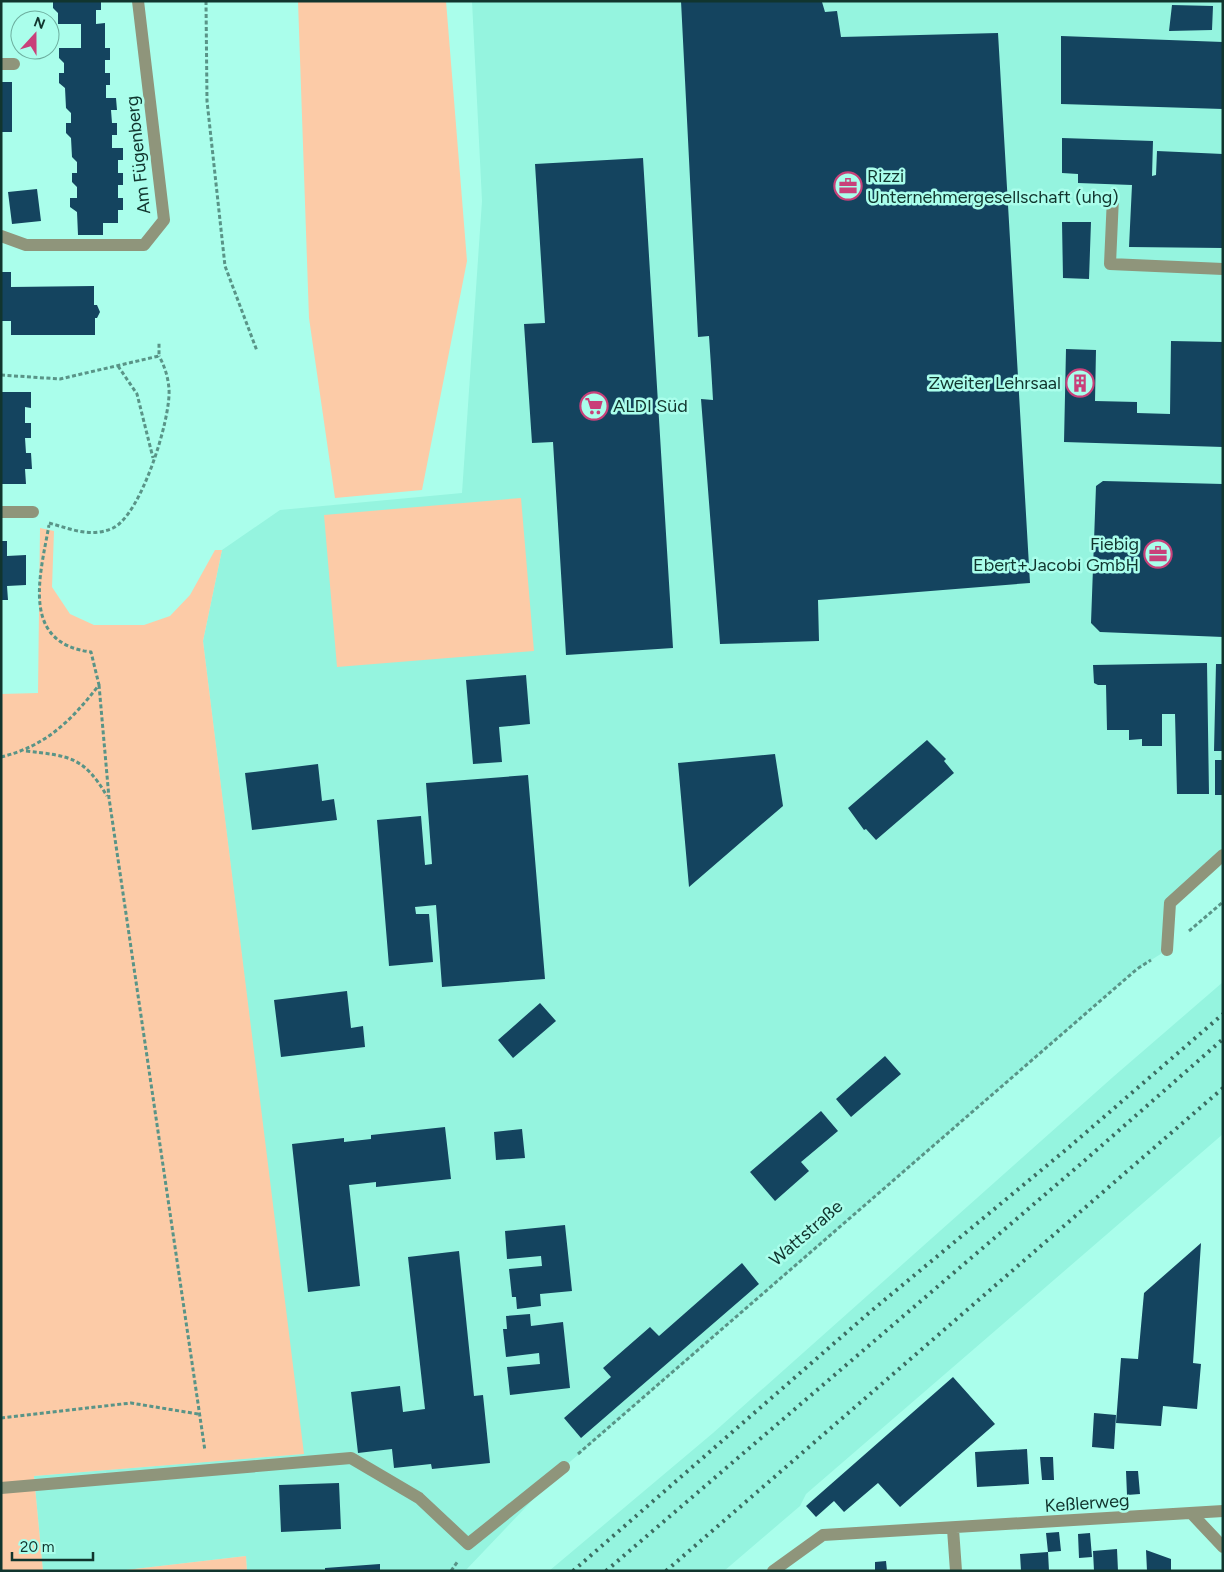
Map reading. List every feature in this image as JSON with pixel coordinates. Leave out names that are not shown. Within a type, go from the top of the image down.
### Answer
[{"type":"street","name":"Am Fügenberg","points":[[1,236],[26,245],[144,245],[164,220],[138,1]]},
{"type":"street","points":[[1113,197],[1110,264],[1223,269]]},
{"type":"street","points":[[1,512],[32,512]]},
{"type":"street","points":[[1167,950],[1170,902],[1223,855]]},
{"type":"street","points":[[1,1488],[351,1458],[419,1498],[468,1544],[564,1467]]},
{"type":"street","name":"Keßlerweg","points":[[773,1571],[823,1535],[953,1529],[1223,1511]]},
{"type":"street","points":[[1192,1514],[1223,1546]]},
{"type":"street","points":[[953,1529],[956,1571]]},
{"type":"path","points":[[206,1],[207,101],[225,266],[257,351]]},
{"type":"path","points":[[32,512],[50,523],[80,532],[99,533],[115,527],[128,515],[147,480],[168,410],[169,390],[165,368],[159,356],[159,342]]},
{"type":"path","points":[[1,375],[60,379],[159,356]]},
{"type":"path","points":[[118,366],[136,394],[153,458]]},
{"type":"path","points":[[50,523],[39,604],[44,625],[57,640],[73,650],[91,652],[99,685],[109,798],[198,1414],[208,1471]]},
{"type":"path","points":[[26,751],[57,730],[79,711],[99,685]]},
{"type":"path","points":[[1,757],[26,751],[55,754],[80,763],[94,773],[109,798]]},
{"type":"path","name":"Wattstraße","points":[[564,1467],[1137,969],[1167,950],[1223,902]]},
{"type":"path","points":[[1,1418],[131,1403],[198,1414]]},
{"type":"shaded area","points":[[298,1],[446,1],[467,261],[422,490],[335,498],[309,318]]},
{"type":"shaded area","points":[[472,1],[1223,1],[1223,855],[1170,902],[1167,950],[1137,969],[564,1467],[465,1571],[247,1571],[246,1556],[117,1571],[43,1571],[34,1476],[303,1454],[203,641],[222,550],[280,510],[462,493],[482,201]]},
{"type":"shaded area","points":[[521,498],[534,651],[337,667],[324,515]]},
{"type":"shaded area","points":[[40,528],[54,531],[52,587],[70,614],[94,625],[144,625],[170,616],[190,595],[215,550],[222,550],[203,641],[304,1454],[34,1476],[43,1571],[1,1571],[1,694],[38,693]]},
{"type":"shaded area","points":[[1223,982],[1223,1134],[806,1494],[800,1506],[724,1571],[549,1571],[713,1433],[1113,1077]]},
{"type":"shaded area","points":[[246,1556],[247,1571],[117,1571]]},
{"type":"building","points":[[53,1],[101,1],[101,10],[96,10],[96,24],[105,23],[105,48],[110,48],[110,60],[105,60],[105,73],[110,73],[110,85],[106,85],[106,98],[116,98],[117,110],[111,110],[112,123],[117,123],[117,135],[112,135],[112,148],[123,148],[123,160],[118,160],[118,173],[123,173],[123,185],[118,185],[118,198],[123,198],[123,210],[118,210],[118,223],[103,223],[103,235],[78,235],[77,212],[70,207],[70,198],[77,198],[77,187],[72,182],[72,173],[77,173],[77,162],[72,157],[71,138],[66,133],[66,123],[71,123],[71,113],[66,108],[65,88],[59,83],[59,73],[64,73],[64,63],[60,59],[60,48],[81,48],[81,24],[60,24],[60,10],[53,8]]},
{"type":"building","name":"Rizzi Unternehmergesellschaft (uhg)","points":[[681,1],[822,2],[825,12],[837,11],[841,37],[998,33],[1030,583],[818,600],[819,641],[720,644],[701,399],[713,400],[711,366],[709,336],[698,337]]},
{"type":"building","points":[[1172,5],[1213,6],[1212,30],[1169,31]]},
{"type":"building","points":[[1061,36],[1223,42],[1223,109],[1061,104]]},
{"type":"building","points":[[1,82],[12,82],[12,132],[1,132]]},
{"type":"building","points":[[1062,138],[1153,141],[1152,176],[1156,175],[1157,151],[1223,154],[1223,248],[1129,247],[1132,185],[1078,183],[1078,174],[1062,173]]},
{"type":"building","name":"ALDI Süd","points":[[643,158],[673,648],[566,655],[553,442],[532,443],[524,324],[545,323],[535,164]]},
{"type":"building","points":[[37,189],[41,221],[12,224],[8,192]]},
{"type":"building","points":[[1062,222],[1091,222],[1089,279],[1063,278]]},
{"type":"building","points":[[1,272],[11,272],[11,287],[94,286],[94,305],[97,305],[100,312],[97,318],[95,318],[95,335],[11,335],[11,321],[1,321]]},
{"type":"building","points":[[1171,341],[1223,342],[1223,447],[1064,442],[1066,349],[1096,350],[1095,401],[1137,402],[1137,413],[1170,414]]},
{"type":"building","points":[[1,392],[31,392],[31,408],[25,407],[25,423],[31,423],[31,438],[25,438],[26,453],[31,453],[32,469],[25,469],[26,484],[1,484]]},
{"type":"building","name":"Fiebig Ebert+Jacobi GmbH","points":[[1103,481],[1223,484],[1223,637],[1100,632],[1091,623],[1096,486]]},
{"type":"building","points":[[1,541],[7,541],[7,556],[26,555],[26,585],[7,586],[8,600],[1,600]]},
{"type":"building","points":[[1207,663],[1209,794],[1177,794],[1175,714],[1162,714],[1162,746],[1142,746],[1142,739],[1129,740],[1129,730],[1107,730],[1106,685],[1094,683],[1093,665]]},
{"type":"building","points":[[1216,664],[1223,664],[1223,751],[1214,751]]},
{"type":"building","points":[[526,675],[530,724],[499,727],[502,762],[473,764],[466,680]]},
{"type":"building","points":[[927,740],[946,759],[944,761],[954,773],[876,840],[866,829],[864,830],[848,808]]},
{"type":"building","points":[[775,754],[783,806],[689,887],[678,763]]},
{"type":"building","points":[[1215,760],[1223,760],[1223,795],[1215,795]]},
{"type":"building","points":[[318,764],[322,801],[334,799],[337,820],[252,830],[245,773]]},
{"type":"building","points":[[528,775],[545,979],[442,987],[436,905],[415,907],[416,914],[429,914],[433,962],[389,966],[377,820],[421,816],[425,865],[432,864],[426,783]]},
{"type":"building","points":[[347,991],[351,1028],[363,1026],[365,1047],[281,1057],[274,1000]]},
{"type":"building","points":[[540,1003],[556,1021],[513,1058],[498,1040]]},
{"type":"building","points":[[885,1056],[901,1074],[851,1117],[836,1099]]},
{"type":"building","points":[[821,1111],[838,1131],[801,1162],[809,1171],[775,1201],[750,1172]]},
{"type":"building","points":[[445,1127],[451,1179],[376,1187],[376,1182],[349,1185],[360,1286],[308,1292],[292,1144],[344,1138],[344,1142],[371,1139],[371,1135]]},
{"type":"building","points":[[522,1129],[525,1158],[496,1160],[494,1132]]},
{"type":"building","points":[[565,1225],[572,1291],[540,1294],[541,1306],[517,1309],[516,1297],[512,1297],[509,1269],[542,1266],[541,1256],[507,1259],[505,1231]]},
{"type":"building","points":[[1201,1243],[1193,1363],[1201,1364],[1197,1409],[1163,1406],[1161,1426],[1116,1423],[1121,1358],[1138,1359],[1144,1293]]},
{"type":"building","points":[[459,1251],[474,1396],[483,1395],[490,1463],[432,1469],[431,1464],[394,1468],[392,1449],[358,1453],[351,1392],[400,1386],[403,1412],[425,1409],[408,1257]]},
{"type":"building","points":[[742,1263],[759,1284],[581,1438],[564,1418],[611,1377],[603,1368],[650,1327],[659,1336]]},
{"type":"building","points":[[530,1314],[531,1326],[563,1322],[570,1388],[510,1395],[507,1367],[540,1364],[539,1353],[506,1357],[503,1329],[507,1329],[506,1316]]},
{"type":"building","points":[[953,1377],[995,1424],[900,1507],[878,1483],[844,1512],[834,1501],[816,1517],[806,1506]]},
{"type":"building","points":[[1094,1413],[1116,1415],[1114,1449],[1092,1447]]},
{"type":"building","points":[[1027,1449],[1029,1484],[977,1487],[975,1452]]},
{"type":"building","points":[[1040,1457],[1053,1457],[1054,1480],[1042,1480]]},
{"type":"building","points":[[1126,1471],[1138,1471],[1140,1494],[1127,1495]]},
{"type":"building","points":[[339,1483],[341,1529],[281,1532],[279,1485]]},
{"type":"building","points":[[1059,1532],[1061,1551],[1048,1552],[1046,1533]]},
{"type":"building","points":[[1090,1533],[1092,1557],[1079,1558],[1078,1534]]},
{"type":"building","points":[[1117,1549],[1118,1571],[1094,1571],[1093,1551]]},
{"type":"building","points":[[1146,1550],[1171,1559],[1171,1571],[1147,1571]]},
{"type":"building","points":[[1048,1552],[1049,1571],[1021,1571],[1020,1554]]},
{"type":"building","points":[[886,1561],[887,1571],[875,1571],[875,1562]]},
{"type":"building","points":[[380,1564],[380,1571],[325,1571],[325,1568]]},
{"type":"railway","points":[[573,1571],[870,1312],[1068,1148],[1223,1014]]},
{"type":"railway","points":[[606,1571],[1083,1162],[1223,1039]]},
{"type":"railway","points":[[666,1571],[1223,1088]]},
{"type":"place","name":"Rizzi Unternehmergesellschaft (uhg)","points":[[848,186]]},
{"type":"place","name":"Zweiter Lehrsaal","points":[[1080,383]]},
{"type":"place","name":"ALDI Süd","points":[[594,406]]},
{"type":"place","name":"Fiebig Ebert+Jacobi GmbH","points":[[1158,554]]}]
